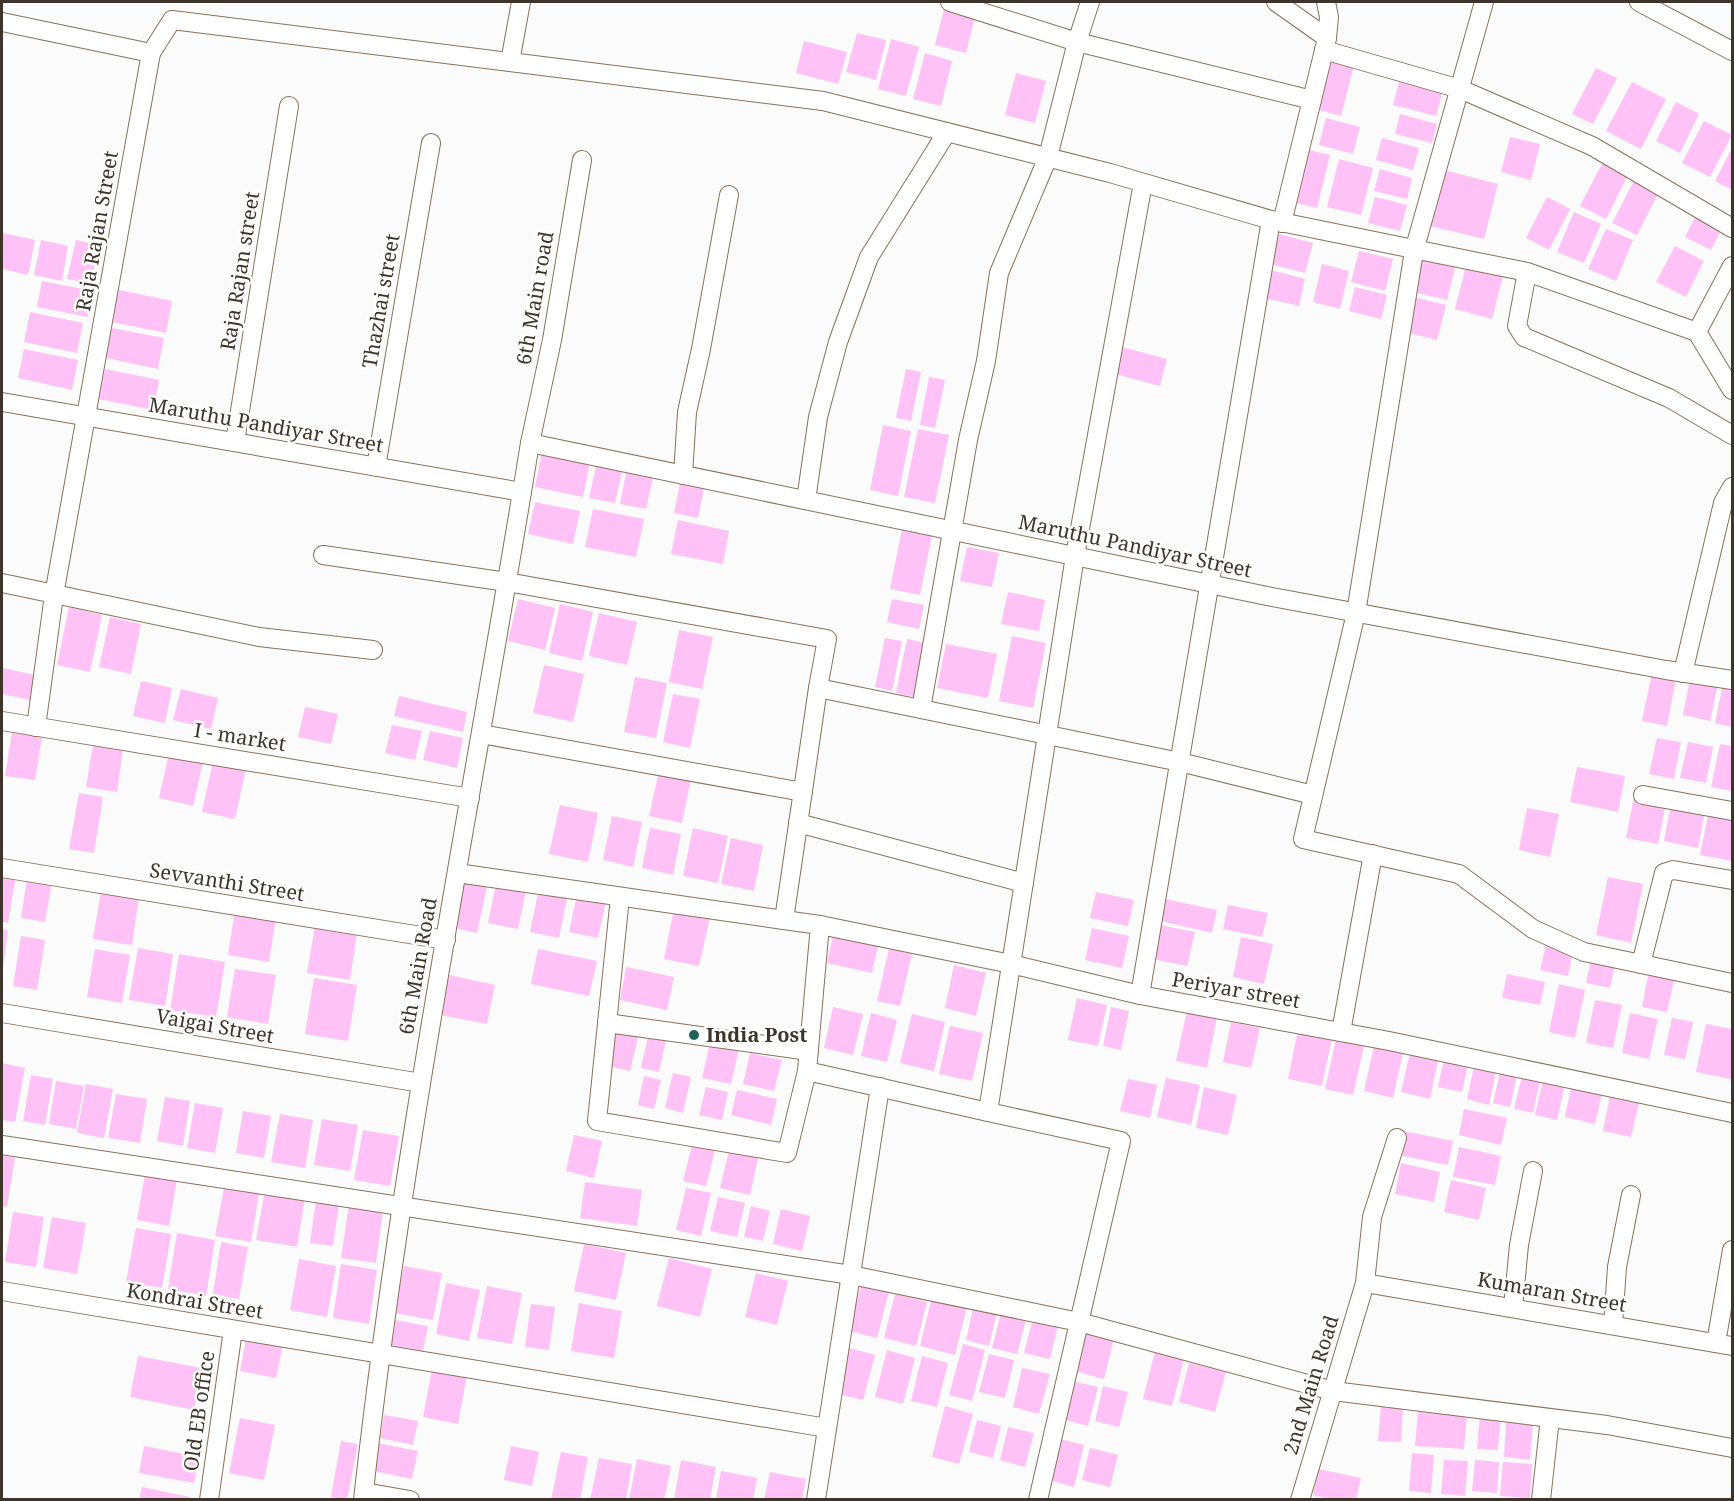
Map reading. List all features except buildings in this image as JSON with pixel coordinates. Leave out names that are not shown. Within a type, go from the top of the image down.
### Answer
[{"type":"street","points":[[510,62],[521,2]]},
{"type":"street","points":[[950,2],[1077,42],[1312,100]]},
{"type":"street","points":[[921,709],[951,530],[986,361],[999,273],[1048,158],[1077,42],[1090,2]]},
{"type":"street","points":[[1276,2],[1326,44],[1460,88],[1592,146],[1732,228]]},
{"type":"street","name":"Periyar street","points":[[1326,2],[1329,17],[1326,44],[1276,221],[1210,584],[1140,995],[1341,1032],[1732,1113]]},
{"type":"street","points":[[1484,2],[1414,250],[1356,613],[1303,838],[1459,874],[1533,929],[1584,952],[1732,983]]},
{"type":"street","points":[[1639,2],[1732,51]]},
{"type":"street","points":[[2,22],[152,53],[172,20],[823,101],[1143,183],[1276,221],[1527,272],[1697,332],[1732,390]]},
{"type":"street","name":"Raja Rajan Street","points":[[54,595],[152,53]]},
{"type":"street","name":"Raja Rajan street","points":[[235,442],[289,106]]},
{"type":"street","points":[[806,500],[824,396],[838,342],[869,257],[947,132]]},
{"type":"street","name":"Thazhai street","points":[[376,467],[430,143]]},
{"type":"street","name":"6th Main road","points":[[530,443],[552,340],[582,160]]},
{"type":"street","points":[[988,1112],[1075,556],[1143,183]]},
{"type":"street","points":[[683,475],[687,412],[729,195]]},
{"type":"street","points":[[1697,332],[1732,266]]},
{"type":"street","points":[[1527,272],[1517,326],[1524,337],[1669,398],[1732,435]]},
{"type":"street","name":"Maruthu Pandiyar Street","points":[[2,402],[522,492]]},
{"type":"street","name":"Maruthu Pandiyar Street","points":[[530,443],[1356,613],[1732,680]]},
{"type":"street","name":"6th Main Road","points":[[364,1496],[421,1083],[530,443]]},
{"type":"street","points":[[1683,673],[1723,503],[1732,487]]},
{"type":"street","points":[[323,555],[507,582],[827,639],[784,920]]},
{"type":"street","points":[[2,583],[259,638],[373,650]]},
{"type":"street","points":[[36,727],[54,595]]},
{"type":"street","points":[[818,688],[1180,762],[1313,795]]},
{"type":"street","name":"I - market","points":[[2,721],[470,798]]},
{"type":"street","points":[[481,734],[803,792]]},
{"type":"street","points":[[1642,795],[1732,811]]},
{"type":"street","points":[[798,823],[1024,883]]},
{"type":"street","points":[[1341,1032],[1373,854]]},
{"type":"street","name":"Sevvanthi Street","points":[[2,868],[446,940]]},
{"type":"street","points":[[1641,964],[1664,873],[1673,870],[1732,880]]},
{"type":"street","points":[[458,873],[820,925],[1011,964],[1140,995]]},
{"type":"street","points":[[620,897],[597,1121],[787,1153],[807,1071],[820,925]]},
{"type":"street","name":"Vaigai Street","points":[[2,1013],[421,1083]]},
{"type":"street","points":[[607,1023],[809,1051]]},
{"type":"street","points":[[807,1071],[1121,1141],[1038,1500]]},
{"type":"street","points":[[816,1500],[880,1087]]},
{"type":"street","name":"2nd Main Road","points":[[1300,1500],[1365,1283],[1372,1217],[1397,1138]]},
{"type":"street","points":[[2,1145],[851,1275],[1079,1322],[1333,1390],[1550,1418],[1732,1448]]},
{"type":"street","points":[[1513,1308],[1519,1245],[1533,1171]]},
{"type":"street","points":[[1613,1325],[1617,1267],[1631,1195]]},
{"type":"street","points":[[1724,1344],[1732,1250]]},
{"type":"street","name":"Kumaran Street","points":[[1365,1283],[1724,1344]]},
{"type":"street","name":"Kondrai Street","points":[[2,1292],[827,1428]]},
{"type":"street","name":"Old EB office","points":[[208,1500],[233,1330]]},
{"type":"street","points":[[1541,1500],[1550,1418]]},
{"type":"street","points":[[364,1496],[410,1500]]},
{"type":"place","name":"India Post","points":[[694,1035]]}]
